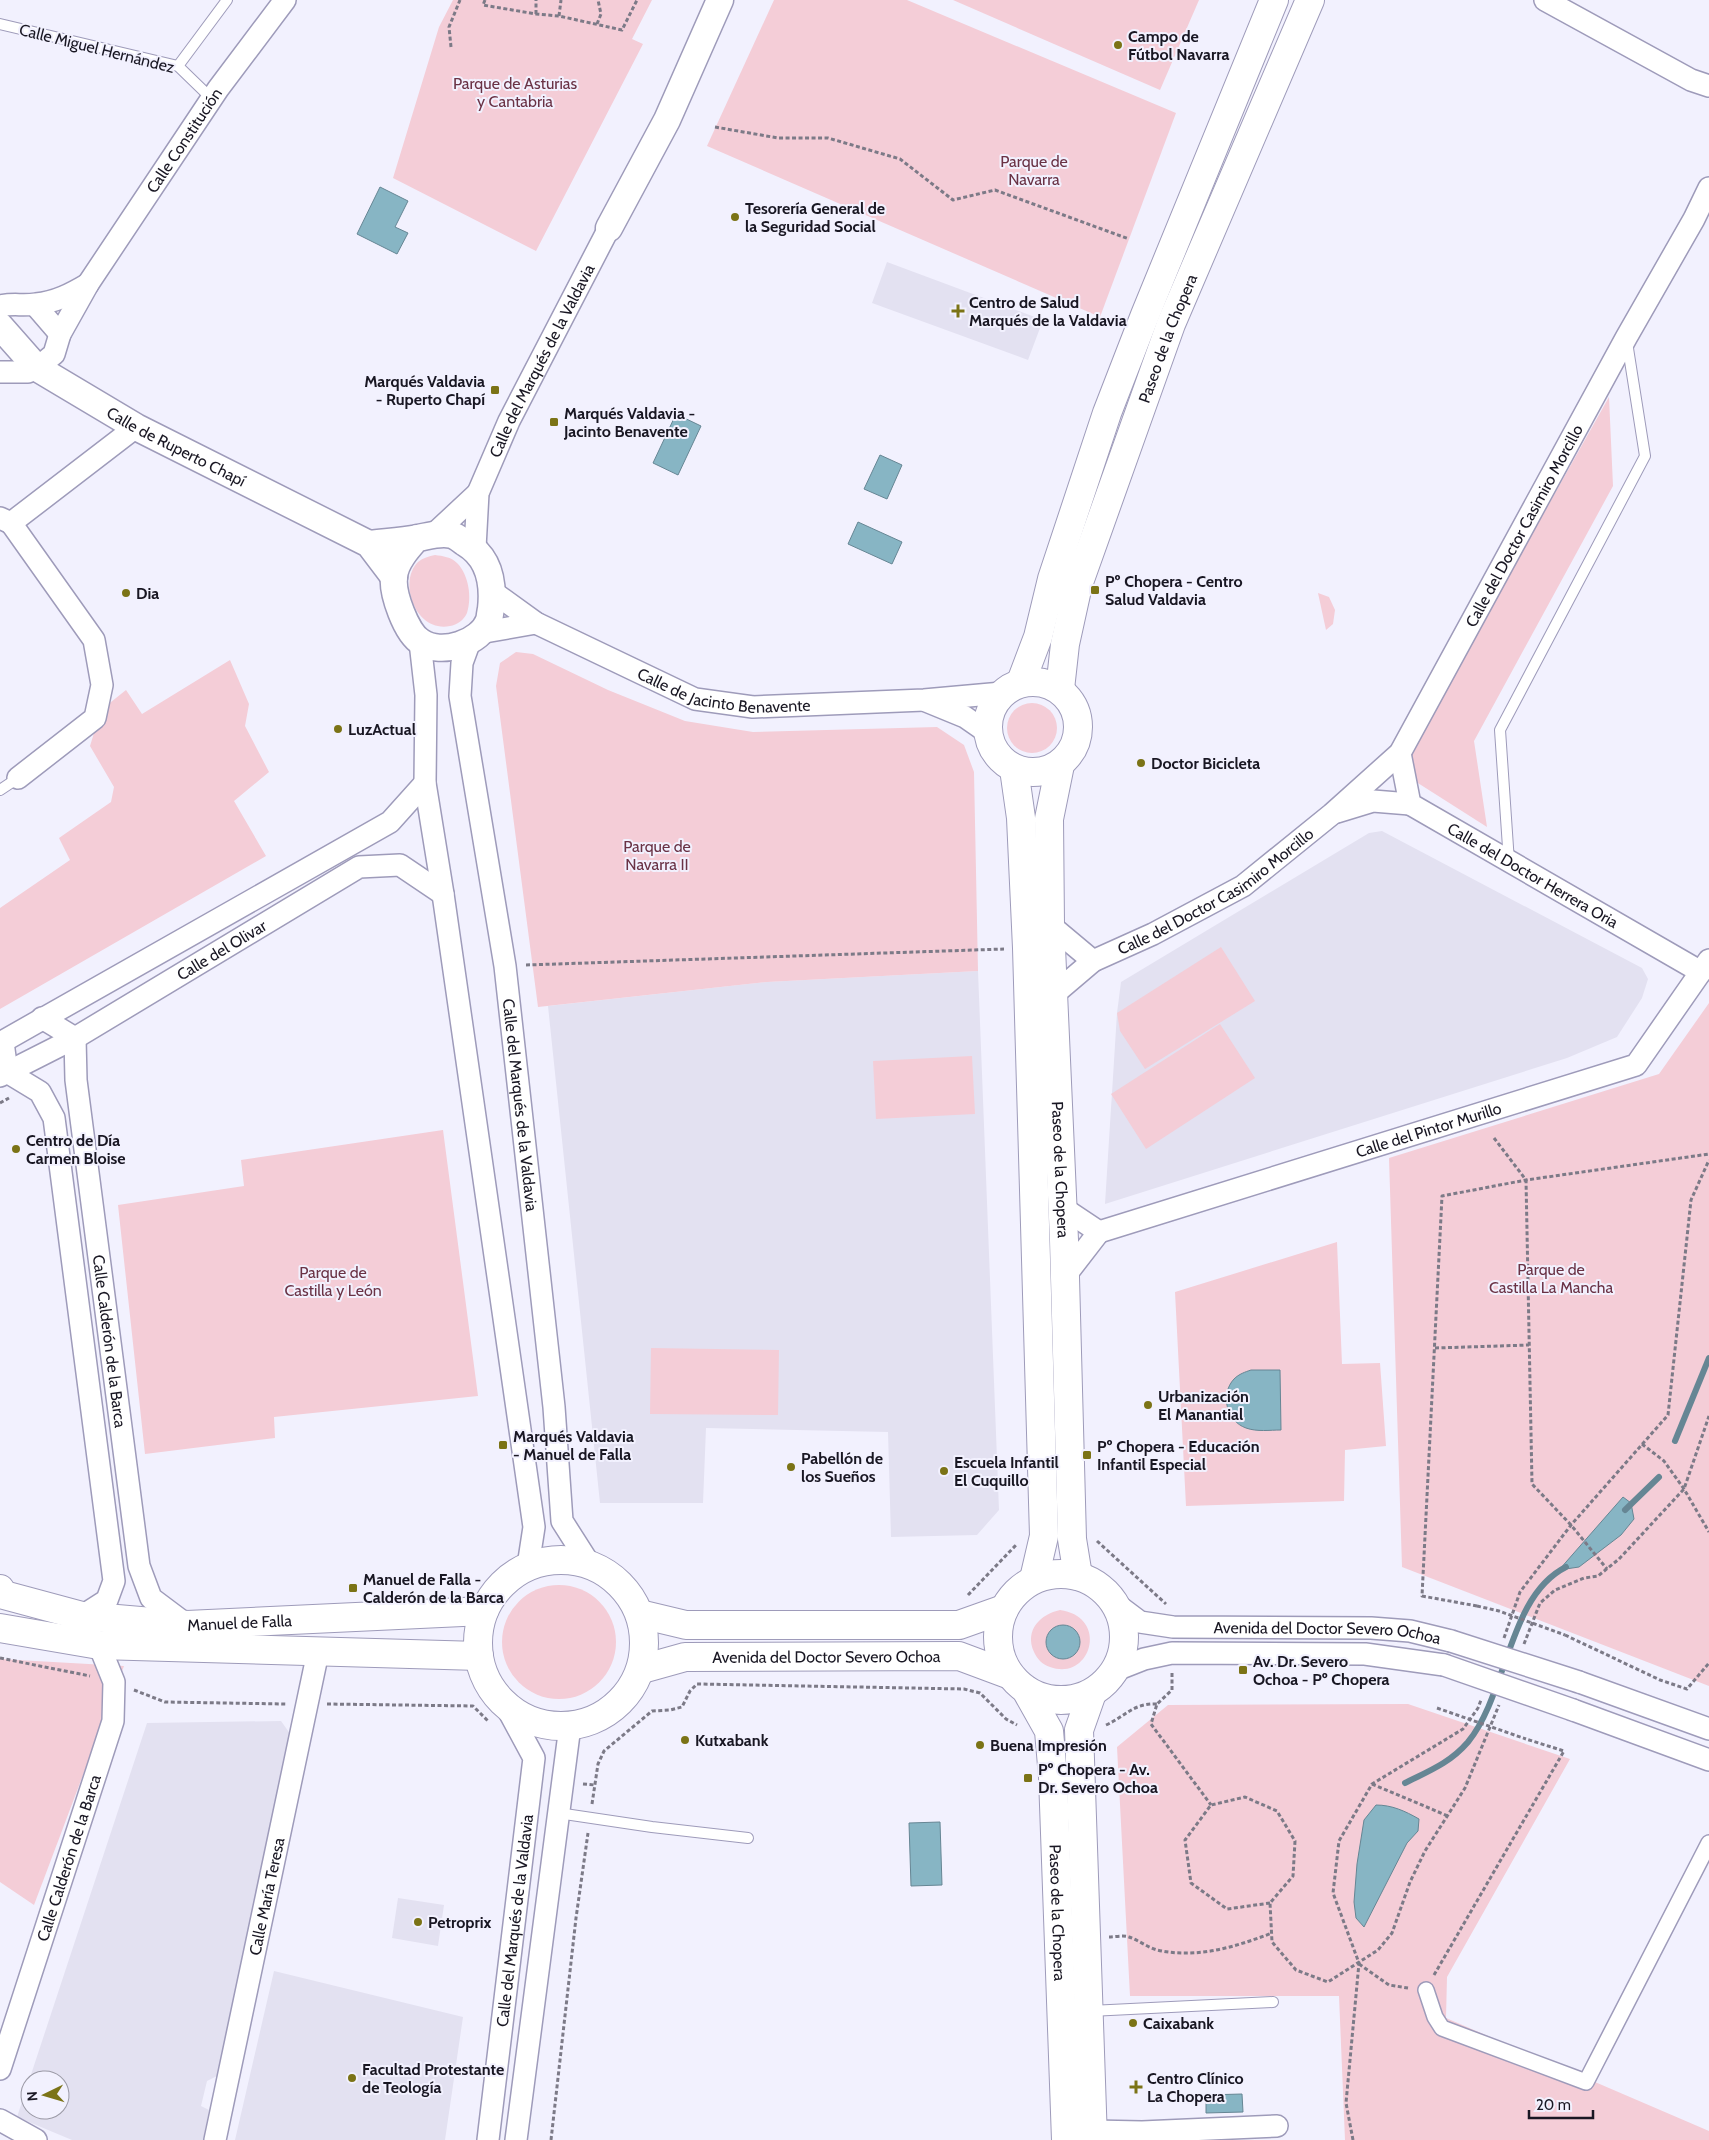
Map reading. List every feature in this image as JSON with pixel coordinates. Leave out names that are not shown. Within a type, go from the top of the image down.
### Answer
[{"type":"main road","name":"Paseo de la Chopera","points":[[1012,687],[1038,637],[1052,579],[1107,413],[1145,315],[1274,0]]},
{"type":"main road","name":"Paseo de la Chopera","points":[[1060,689],[1065,644],[1078,585],[1171,324],[1310,0]]},
{"type":"main road","points":[[1042,681],[1060,689],[1074,706],[1080,727],[1074,748],[1060,765],[1045,771],[1029,773],[1014,769],[996,754],[988,733],[990,711],[1012,687],[1042,681]]},
{"type":"main road","name":"Paseo de la Chopera","points":[[1060,765],[1049,819],[1050,926],[1063,1208],[1072,1539],[1078,1576]]},
{"type":"main road","name":"Paseo de la Chopera","points":[[1014,769],[1021,818],[1027,948],[1044,1536],[1034,1579]]},
{"type":"main road","points":[[562,1560],[590,1565],[625,1589],[640,1614],[645,1640],[642,1669],[630,1691],[610,1712],[570,1726],[501,1718],[479,1656],[478,1639],[484,1611],[504,1583],[528,1566],[562,1560]]},
{"type":"main road","points":[[1056,1574],[1078,1576],[1100,1586],[1116,1604],[1123,1620],[1125,1637],[1123,1654],[1116,1670],[1106,1684],[1092,1693],[1070,1700],[1047,1700],[1018,1683],[1000,1654],[998,1632],[1004,1609],[1016,1592],[1034,1579],[1056,1574]]},
{"type":"main road","name":"Manuel de Falla","points":[[0,1589],[4,1595],[82,1616],[187,1625],[484,1611]]},
{"type":"main road","name":"Avenida del Doctor Severo Ochoa","points":[[640,1614],[686,1625],[959,1625],[1004,1609]]},
{"type":"main road","name":"Manuel de Falla","points":[[0,1628],[99,1645],[479,1656]]},
{"type":"main road","name":"Avenida del Doctor Severo Ochoa","points":[[642,1669],[685,1657],[960,1656],[1018,1683]]},
{"type":"main road","name":"Paseo de la Chopera","points":[[1018,1683],[1048,1731],[1053,1777],[1066,2140]]},
{"type":"main road","name":"Paseo de la Chopera","points":[[1092,1693],[1079,1730],[1093,2136]]},
{"type":"street","name":"Calle Constitución","points":[[37,368],[54,354],[60,334],[88,284],[212,99],[285,0]]},
{"type":"street","name":"Calle del Marqués de la Valdavia","points":[[609,228],[622,176],[684,47],[715,0]]},
{"type":"street","name":"Calle del Marqués de la Valdavia","points":[[474,548],[478,493],[509,421],[667,120],[720,0]]},
{"type":"street","points":[[1545,0],[1700,83],[1709,101]]},
{"type":"street","name":"Calle del Doctor Casimiro Morcillo","points":[[1701,217],[1709,188]]},
{"type":"street","name":"Calle del Doctor Casimiro Morcillo","points":[[1053,995],[1092,961],[1153,934],[1243,886],[1332,814],[1400,754],[1626,338],[1709,204]]},
{"type":"street","name":"Calle Constitución","points":[[0,306],[10,303],[35,305],[60,299],[88,284]]},
{"type":"street","points":[[35,305],[60,334]]},
{"type":"street","name":"Calle de Ruperto Chapí","points":[[0,326],[37,368],[136,427],[369,544],[394,576]]},
{"type":"street","points":[[0,372],[28,372],[37,368]]},
{"type":"street","points":[[18,778],[95,718],[102,685],[94,640],[6,520],[136,427]]},
{"type":"street","name":"Calle del Marqués de la Valdavia","points":[[426,536],[478,493]]},
{"type":"street","points":[[369,544],[426,536],[452,535],[474,548],[489,568],[492,592],[489,621],[474,637]]},
{"type":"street","points":[[426,536],[406,550],[394,576],[398,606],[410,630],[420,642],[438,648],[451,647],[474,637],[536,623]]},
{"type":"street","name":"Calle de Jacinto Benavente","points":[[492,592],[536,623],[695,699],[753,707],[924,700],[1012,687]]},
{"type":"street","name":"Calle del Marqués de la Valdavia","points":[[474,637],[462,663],[460,696],[505,966],[553,1397],[562,1521],[590,1565]]},
{"type":"street","points":[[420,642],[426,695],[425,784],[443,894],[534,1527],[528,1566]]},
{"type":"street","points":[[924,700],[965,717],[988,733]]},
{"type":"street","points":[[1400,754],[1410,804]]},
{"type":"street","name":"Calle del Olivar","points":[[1,1043],[390,822],[425,784]]},
{"type":"street","name":"Calle del Doctor Casimiro Morcillo","points":[[1332,814],[1373,801],[1410,804]]},
{"type":"street","name":"Calle del Doctor Herrera Oria","points":[[1410,804],[1510,863],[1705,966]]},
{"type":"street","name":"Calle del Olivar","points":[[4,1074],[75,1038],[359,867],[400,865],[443,894]]},
{"type":"street","points":[[1050,926],[1092,961]]},
{"type":"street","name":"Calle del Pintor Murillo","points":[[1099,1232],[1636,1065],[1705,966]]},
{"type":"street","points":[[42,1018],[75,1038]]},
{"type":"street","name":"Calle Calderón de la Barca","points":[[75,1038],[76,1080],[139,1566],[151,1598],[187,1625]]},
{"type":"street","points":[[1,1043],[4,1074]]},
{"type":"street","name":"Calle Calderón de la Barca","points":[[4,1074],[40,1092],[54,1118],[114,1581],[107,1600],[82,1616]]},
{"type":"street","points":[[1063,1208],[1099,1232],[1065,1276]]},
{"type":"street","name":"Avenida del Doctor Severo Ochoa","points":[[1116,1604],[1140,1622],[1173,1627],[1371,1628],[1410,1631],[1451,1641],[1579,1682],[1709,1729]]},
{"type":"street","name":"Calle Calderón de la Barca","points":[[0,2069],[113,1721],[114,1682],[99,1645]]},
{"type":"street","name":"Calle María Teresa","points":[[215,2140],[318,1652]]},
{"type":"street","name":"Avenida del Doctor Severo Ochoa","points":[[1116,1670],[1144,1659],[1172,1654],[1365,1654],[1444,1665],[1709,1760]]},
{"type":"street","name":"Calle del Marqués de la Valdavia","points":[[488,2140],[534,1758],[501,1718]]},
{"type":"street","name":"Calle del Marqués de la Valdavia","points":[[516,2140],[570,1726]]},
{"type":"street","points":[[1426,1990],[1435,2017],[1442,2028],[1586,2082],[1709,1843]]},
{"type":"street","points":[[0,2120],[36,2140]]},
{"type":"street","points":[[1093,2136],[1276,2126]]},
{"type":"lane","points":[[178,66],[227,0]]},
{"type":"lane","name":"Calle Miguel Hernández","points":[[0,24],[178,66],[212,99]]},
{"type":"lane","points":[[1510,863],[1500,730],[1645,456],[1626,338]]},
{"type":"lane","points":[[0,790],[18,778]]},
{"type":"lane","points":[[558,1813],[652,1827],[748,1838]]},
{"type":"lane","points":[[1089,2011],[1273,2002]]},
{"type":"path","points":[[451,47],[449,27],[460,0]]},
{"type":"path","points":[[485,0],[483,5],[559,16],[622,30],[637,0]]},
{"type":"path","points":[[536,0],[536,14]]},
{"type":"path","points":[[559,16],[561,0]]},
{"type":"path","points":[[597,24],[601,14],[598,0]]},
{"type":"path","points":[[715,127],[778,138],[828,138],[900,159],[954,200],[995,190],[1129,239]]},
{"type":"path","points":[[505,966],[1027,948]]},
{"type":"path","points":[[0,1103],[9,1098]]},
{"type":"path","points":[[1494,1138],[1526,1180],[1532,1484],[1571,1525],[1607,1569]]},
{"type":"path","points":[[1709,1154],[1526,1180],[1442,1196],[1422,1596],[1499,1610],[1565,1635],[1660,1680],[1687,1689],[1709,1663]]},
{"type":"path","points":[[1435,1348],[1529,1345]]},
{"type":"path","points":[[1522,1649],[1540,1603],[1555,1590],[1584,1578],[1598,1576],[1607,1569],[1619,1559],[1684,1489],[1709,1416]]},
{"type":"path","points":[[1642,1444],[1664,1462],[1684,1489],[1709,1532]]},
{"type":"path","points":[[959,1625],[960,1604],[974,1589],[1022,1539],[1044,1536]]},
{"type":"path","points":[[1072,1539],[1099,1541],[1170,1608],[1173,1627]]},
{"type":"path","points":[[1172,1654],[1172,1690],[1157,1704],[1151,1724],[1211,1805]]},
{"type":"path","points":[[0,1658],[114,1682],[166,1702],[473,1706],[501,1718]]},
{"type":"path","points":[[551,2140],[576,1918],[598,1764],[604,1751],[652,1711],[682,1707],[690,1691],[697,1684],[964,1689],[980,1693],[994,1707]]},
{"type":"path","points":[[1270,1903],[1272,1942],[1296,1970],[1328,1982],[1378,1950],[1392,1933],[1410,1882],[1425,1851],[1465,1788],[1500,1704]]},
{"type":"path","points":[[1358,1963],[1390,1985],[1426,1990],[1564,1751],[1437,1708]]},
{"type":"path","points":[[563,1782],[595,1785]]},
{"type":"path","points":[[1372,1784],[1448,1816]]},
{"type":"path","points":[[1245,1797],[1277,1811],[1296,1841],[1292,1876],[1270,1903],[1227,1909],[1191,1883],[1185,1840],[1211,1805],[1245,1797]]},
{"type":"path","points":[[1127,1936],[1156,1950],[1190,1953],[1235,1946],[1272,1933]]},
{"type":"shaded area","name":"Centro de Salud Marqués de la Valdavia","points":[[887,262],[1043,320],[1028,360],[872,303]]},
{"type":"shaded area","points":[[1382,831],[1642,968],[1648,979],[1642,998],[1617,1037],[1567,1058],[1105,1204],[1117,1013],[1121,982],[1369,833]]},
{"type":"shaded area","points":[[978,971],[999,1510],[977,1535],[891,1537],[888,1432],[706,1428],[703,1503],[600,1503],[548,1006],[767,982]]},
{"type":"shaded area","points":[[281,1721],[291,1735],[217,2076],[207,2081],[201,2106],[209,2110],[203,2140],[72,2140],[24,2120],[70,2120],[70,2070],[33,2070],[147,1723]]},
{"type":"shaded area","name":"Petroprix","points":[[398,1898],[444,1905],[438,1946],[392,1938]]},
{"type":"shaded area","name":"Facultad Protestante de Teología","points":[[274,1971],[463,2017],[445,2140],[235,2140]]},
{"type":"green space","name":"Parque de Asturias y Cantabria","points":[[453,0],[652,0],[632,39],[643,44],[536,251],[393,178],[439,27]]},
{"type":"green space","name":"Parque de Navarra","points":[[774,0],[907,0],[1176,113],[1100,317],[707,146]]},
{"type":"green space","name":"Campo de Fútbol Navarra","points":[[953,0],[1199,0],[1160,90]]},
{"type":"green space","points":[[1609,397],[1613,486],[1474,741],[1487,827],[1399,771]]},
{"type":"green space","points":[[435,555],[447,557],[455,561],[467,580],[469,601],[466,616],[458,623],[450,626],[438,626],[427,622],[413,604],[410,592],[412,570],[418,562],[426,557]]},
{"type":"green space","points":[[1318,593],[1329,597],[1335,610],[1333,624],[1326,630]]},
{"type":"green space","name":"Parque de Navarra II","points":[[516,652],[533,654],[608,690],[685,721],[753,732],[937,727],[964,745],[974,772],[978,971],[767,982],[538,1007],[496,686],[500,663]]},
{"type":"green space","points":[[230,660],[249,704],[245,726],[269,772],[234,801],[266,856],[0,1009],[0,908],[70,860],[59,838],[111,802],[114,787],[90,746],[101,710],[126,690],[142,714]]},
{"type":"green space","points":[[1027,703],[1037,703],[1050,710],[1057,723],[1057,733],[1050,746],[1037,753],[1027,753],[1018,749],[1011,742],[1007,733],[1007,723],[1011,714],[1018,707]]},
{"type":"green space","points":[[1221,947],[1255,1001],[1145,1069],[1120,1031],[1117,1013]]},
{"type":"green space","name":"Parque de Castilla La Mancha","points":[[1709,1003],[1709,1686],[1402,1567],[1389,1158],[1659,1074]]},
{"type":"green space","points":[[1220,1024],[1255,1078],[1146,1149],[1111,1094]]},
{"type":"green space","points":[[972,1056],[975,1114],[876,1119],[873,1061]]},
{"type":"green space","name":"Parque de Castilla y León","points":[[443,1130],[478,1396],[274,1417],[275,1438],[145,1454],[118,1205],[244,1186],[241,1160]]},
{"type":"green space","points":[[1337,1242],[1342,1364],[1380,1363],[1386,1446],[1345,1450],[1344,1501],[1186,1506],[1175,1292]]},
{"type":"green space","points":[[651,1348],[779,1350],[778,1415],[650,1414]]},
{"type":"green space","points":[[559,1585],[581,1589],[599,1602],[612,1620],[616,1642],[612,1664],[599,1682],[581,1695],[559,1699],[537,1695],[519,1682],[506,1664],[502,1642],[506,1620],[519,1602],[537,1589]]},
{"type":"green space","points":[[1060,1610],[1076,1615],[1085,1624],[1090,1635],[1089,1647],[1084,1657],[1076,1665],[1064,1669],[1050,1667],[1043,1663],[1035,1655],[1031,1644],[1031,1637],[1036,1624],[1053,1612]],"holes":[[[1046,1644],[1078,1648],[1071,1656],[1051,1654]]]},
{"type":"green space","points":[[0,1659],[124,1666],[34,1905],[0,1882]]},
{"type":"green space","points":[[1408,1704],[1570,1759],[1447,1977],[1446,2018],[1709,2131],[1709,2140],[1345,2140],[1339,1996],[1130,1996],[1117,1747],[1168,1705]]},
{"type":"water","points":[[380,187],[408,201],[395,227],[408,233],[397,254],[357,234]]},
{"type":"water","points":[[676,414],[701,426],[678,475],[653,463]]},
{"type":"water","points":[[880,455],[902,465],[887,499],[864,489]]},
{"type":"water","points":[[858,522],[902,542],[892,564],[848,544]]},
{"type":"water","points":[[1251,1370],[1280,1370],[1281,1430],[1246,1428],[1234,1420],[1230,1413],[1226,1399],[1230,1385],[1238,1376]]},
{"type":"water","points":[[1623,1497],[1631,1503],[1634,1519],[1621,1535],[1579,1567],[1559,1570]]},
{"type":"water","points":[[1063,1625],[1075,1630],[1080,1642],[1075,1654],[1063,1659],[1051,1654],[1046,1642],[1051,1630]]},
{"type":"water","points":[[1376,1805],[1398,1809],[1419,1819],[1418,1831],[1407,1843],[1364,1927],[1356,1918],[1354,1902],[1357,1864],[1364,1820]]},
{"type":"water","points":[[940,1822],[942,1885],[911,1886],[909,1823]]},
{"type":"water","points":[[1242,2094],[1243,2112],[1206,2113],[1206,2095]]},
{"type":"waterway","points":[[1675,1441],[1709,1358]]},
{"type":"waterway","points":[[1625,1510],[1659,1477]]},
{"type":"waterway","points":[[1405,1783],[1454,1756],[1468,1742],[1481,1722],[1492,1698],[1520,1622],[1532,1600],[1547,1581],[1566,1567]]},
{"type":"place","name":"Campo de Fútbol Navarra","points":[[1118,45]]},
{"type":"place","name":"Tesorería General de la Seguridad Social","points":[[735,217]]},
{"type":"place","name":"Centro de Salud Marqués de la Valdavia","points":[[958,311]]},
{"type":"place","name":"Marqués Valdavia - Ruperto Chapí","points":[[495,390]]},
{"type":"place","name":"Marqués Valdavia - Jacinto Benavente","points":[[554,422]]},
{"type":"place","name":"Pº Chopera - Centro Salud Valdavia","points":[[1095,590]]},
{"type":"place","name":"Dia","points":[[126,593]]},
{"type":"place","name":"LuzActual","points":[[338,729]]},
{"type":"place","name":"Doctor Bicicleta","points":[[1141,763]]},
{"type":"place","name":"Centro de Día Carmen Bloise","points":[[16,1149]]},
{"type":"place","name":"Urbanización El Manantial","points":[[1148,1405]]},
{"type":"place","name":"Marqués Valdavia - Manuel de Falla","points":[[503,1445]]},
{"type":"place","name":"Pº Chopera - Educación Infantil Especial","points":[[1087,1455]]},
{"type":"place","name":"Pabellón de los Sueños","points":[[791,1467]]},
{"type":"place","name":"Escuela Infantil El Cuquillo","points":[[944,1471]]},
{"type":"place","name":"Manuel de Falla - Calderón de la Barca","points":[[353,1588]]},
{"type":"place","name":"Av. Dr. Severo Ochoa - Pº Chopera","points":[[1243,1670]]},
{"type":"place","name":"Kutxabank","points":[[685,1740]]},
{"type":"place","name":"Buena Impresión","points":[[980,1745]]},
{"type":"place","name":"Pº Chopera - Av. Dr. Severo Ochoa","points":[[1028,1778]]},
{"type":"place","name":"Petroprix","points":[[418,1922]]},
{"type":"place","name":"Caixabank","points":[[1133,2023]]},
{"type":"place","name":"Facultad Protestante de Teología","points":[[352,2078]]},
{"type":"place","name":"Centro Clínico La Chopera","points":[[1136,2087]]}]
